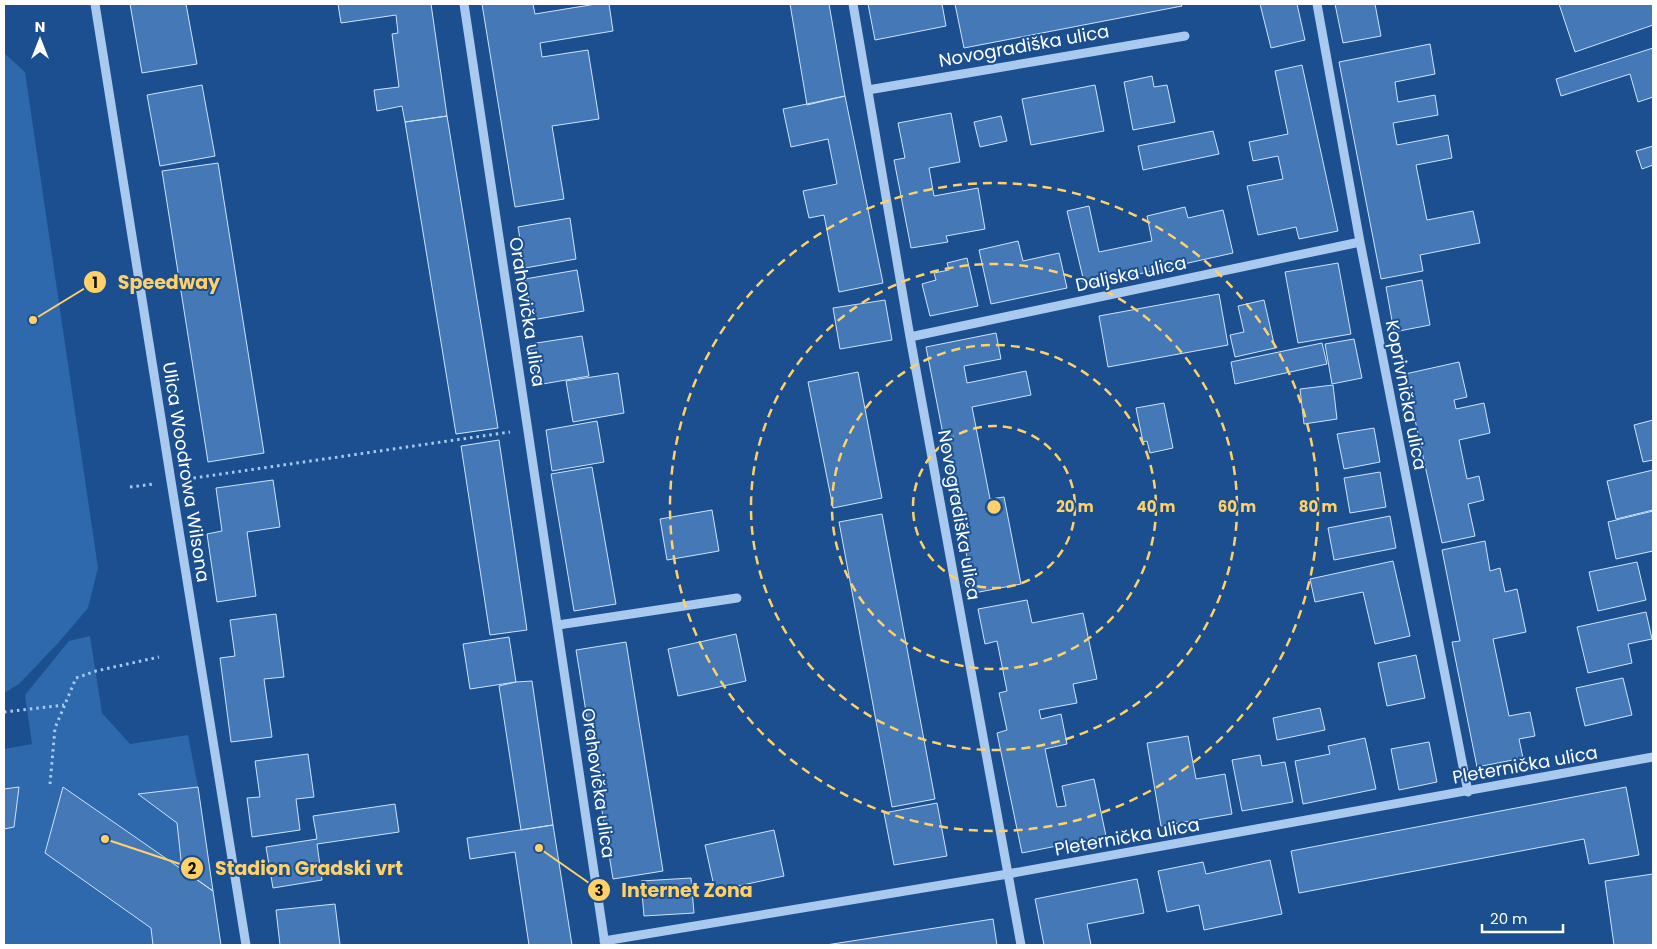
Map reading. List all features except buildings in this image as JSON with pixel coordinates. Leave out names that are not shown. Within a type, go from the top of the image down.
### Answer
[{"type":"street","name":"Ulica Woodrowa Wilsona","points":[[95,4],[170,481],[246,945]]},
{"type":"street","name":"Orahovička ulica","points":[[464,4],[605,943]]},
{"type":"street","name":"Novogradiška ulica","points":[[853,4],[910,337],[1021,945]]},
{"type":"street","name":"Koprivnička ulica","points":[[1317,4],[1360,242],[1468,792]]},
{"type":"street","name":"Novogradiška ulica","points":[[868,90],[1185,36]]},
{"type":"street","name":"Daljska ulica","points":[[910,337],[1360,242]]},
{"type":"street","points":[[558,625],[737,598]]},
{"type":"street","name":"Pleternička ulica","points":[[605,943],[1008,874],[1653,757]]},
{"type":"path","points":[[130,487],[528,429]]},
{"type":"path","points":[[50,784],[55,728],[76,678],[96,671],[159,657]]},
{"type":"path","points":[[4,712],[64,705]]},
{"type":"shaded area","points":[[4,53],[25,72],[98,568],[88,608],[19,684],[4,693]]},
{"type":"shaded area","points":[[90,636],[102,713],[130,744],[188,735],[198,787],[221,945],[4,945],[4,749],[32,744],[25,695],[69,641]]},
{"type":"place","name":"Speedway","points":[[33,320]]},
{"type":"place","name":"Stadion Gradski vrt","points":[[105,839]]},
{"type":"place","name":"Internet Zona","points":[[539,848]]}]
